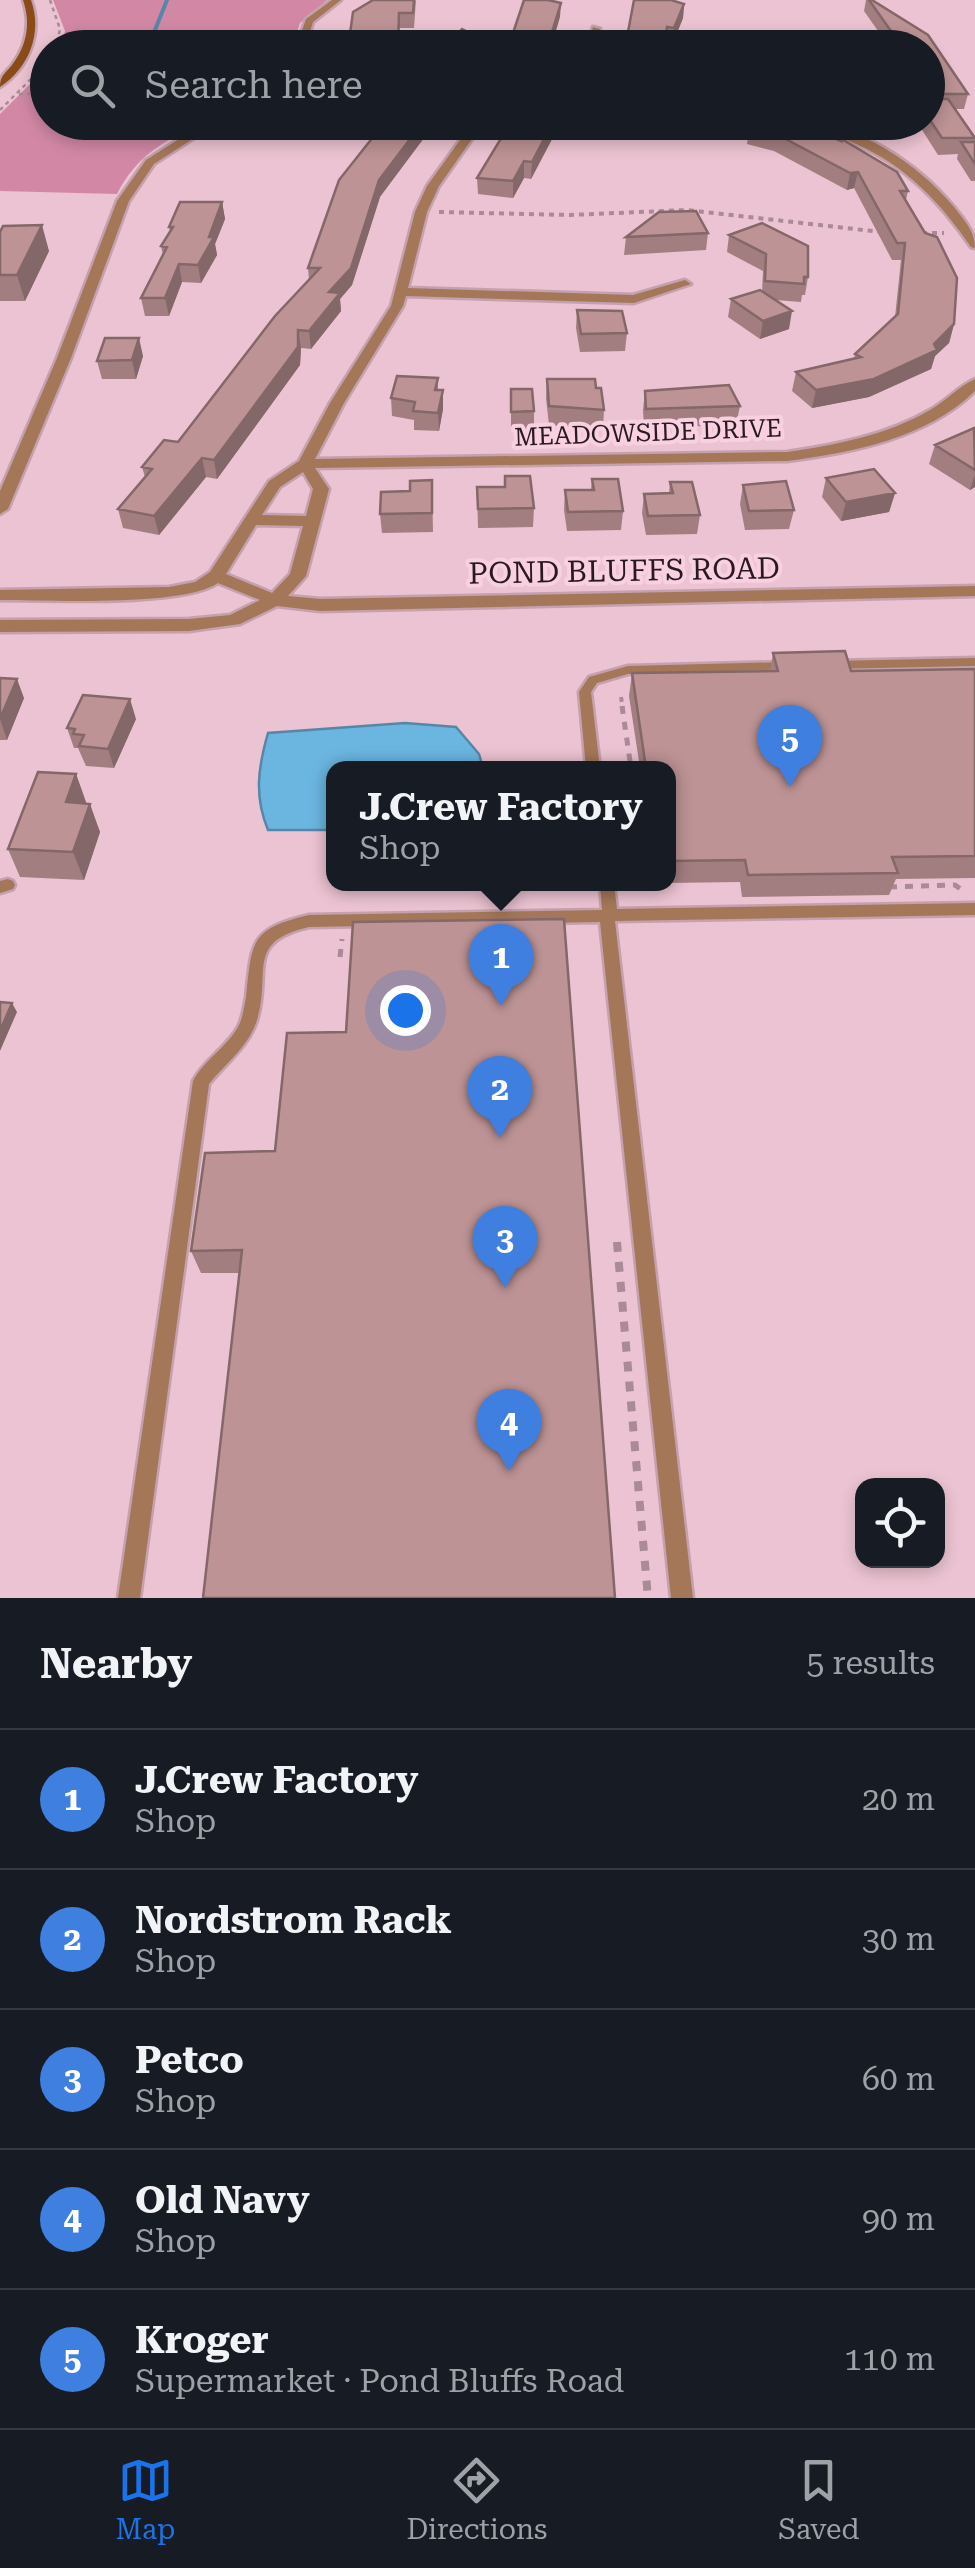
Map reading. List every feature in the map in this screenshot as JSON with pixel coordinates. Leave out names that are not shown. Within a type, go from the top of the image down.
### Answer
[{"type":"main road","points":[[27,0],[34,20],[32,30]]},
{"type":"main road","points":[[0,84],[30,44]]},
{"type":"street","points":[[306,30],[309,21],[336,0]]},
{"type":"street","points":[[0,509],[64,358],[123,201],[150,162],[185,140]]},
{"type":"street","points":[[0,595],[169,592],[200,588],[216,576],[274,484],[304,464],[403,292],[421,212],[466,140]]},
{"type":"street","points":[[852,140],[937,190],[970,226],[975,244]]},
{"type":"street","points":[[403,292],[634,299],[685,284]]},
{"type":"street","name":"MEADOWSIDE DRIVE","points":[[304,464],[772,456],[837,448],[874,438],[969,399],[975,383]]},
{"type":"street","points":[[0,626],[189,625],[234,620],[275,600],[298,576],[321,489],[304,464]]},
{"type":"street","points":[[252,520],[312,521]]},
{"type":"street","points":[[216,576],[275,600]]},
{"type":"street","name":"POND BLUFFS ROAD","points":[[275,600],[340,605],[975,592]]},
{"type":"lane","points":[[821,666],[975,662]]},
{"type":"lane","points":[[593,761],[584,692],[593,680],[628,670],[802,666]]},
{"type":"lane","points":[[607,891],[682,1598]]},
{"type":"lane","points":[[129,1598],[201,1081],[237,1042],[249,1020],[256,956],[266,938],[285,925],[308,921],[975,908]]},
{"type":"path","points":[[50,0],[60,30]]},
{"type":"path","points":[[19,94],[30,94]]},
{"type":"path","points":[[421,212],[570,215],[687,210],[805,226],[896,232]]},
{"type":"path","points":[[912,233],[944,233]]},
{"type":"path","points":[[621,696],[630,761]]},
{"type":"path","points":[[340,957],[342,938],[360,938]]},
{"type":"path","points":[[616,1237],[648,1598]]},
{"type":"shaded area","points":[[53,0],[327,0],[300,23],[298,30],[65,30]]},
{"type":"shaded area","points":[[30,84],[30,140],[170,140],[133,169],[117,194],[0,191],[0,114]]},
{"type":"water","points":[[405,723],[456,727],[481,761],[326,761],[326,830],[268,830],[259,782],[268,733]]},
{"type":"building","points":[[373,0],[414,0],[413,13],[399,13],[399,30],[350,30],[353,12]]},
{"type":"building","points":[[524,0],[561,3],[553,30],[514,30]]},
{"type":"building","points":[[634,0],[684,4],[674,28],[628,30]]},
{"type":"building","points":[[869,0],[920,30],[890,30]]},
{"type":"building","points":[[945,60],[968,94],[945,94]]},
{"type":"building","points":[[945,99],[948,99],[975,138],[945,138]]},
{"type":"building","points":[[371,140],[409,140],[379,180],[351,268],[329,292],[340,293],[309,331],[298,330],[298,347],[214,460],[202,458],[154,516],[118,509],[152,469],[142,467],[164,440],[178,442],[275,316],[320,268],[308,268],[339,180]]},
{"type":"building","points":[[500,140],[544,140],[532,162],[524,161],[513,181],[477,178]]},
{"type":"building","points":[[787,140],[843,140],[897,172],[908,191],[900,191],[925,233],[937,237],[957,278],[954,324],[934,344],[937,350],[874,379],[816,390],[796,372],[861,357],[855,354],[898,314],[905,243],[897,243],[858,172],[850,173]]},
{"type":"building","points":[[961,142],[975,142],[975,164]]},
{"type":"building","points":[[180,202],[222,202],[209,237],[214,237],[198,265],[179,264],[165,298],[141,298],[167,247],[161,246],[173,227],[169,227]]},
{"type":"building","points":[[696,211],[708,233],[626,237],[659,212]]},
{"type":"building","points":[[762,223],[808,246],[808,277],[804,277],[804,284],[765,281],[766,254],[729,235]]},
{"type":"building","points":[[42,225],[17,275],[0,275],[3,226]]},
{"type":"building","points":[[760,290],[792,311],[763,321],[731,299]]},
{"type":"building","points":[[577,310],[622,311],[627,333],[581,334]]},
{"type":"building","points":[[105,338],[139,338],[132,360],[97,361]]},
{"type":"building","points":[[397,376],[438,378],[435,390],[443,390],[438,413],[413,411],[415,402],[391,398]]},
{"type":"building","points":[[547,379],[595,379],[596,388],[601,388],[604,410],[549,406]]},
{"type":"building","points":[[729,385],[740,406],[646,409],[645,391]]},
{"type":"building","points":[[511,389],[532,389],[534,411],[511,412]]},
{"type":"building","points":[[974,428],[975,470],[935,445]]},
{"type":"building","points":[[874,469],[895,493],[846,502],[826,478]]},
{"type":"building","points":[[505,476],[530,476],[534,508],[478,509],[477,487],[505,487]]},
{"type":"building","points":[[592,479],[618,479],[623,511],[568,512],[565,490],[594,490]]},
{"type":"building","points":[[432,480],[432,513],[380,514],[381,492],[410,491],[410,481]]},
{"type":"building","points":[[786,481],[794,510],[749,511],[743,485]]},
{"type":"building","points":[[670,482],[692,482],[700,515],[648,516],[644,494],[673,493]]},
{"type":"building","points":[[845,651],[851,671],[975,669],[975,856],[892,857],[898,873],[748,875],[745,860],[676,861],[676,761],[645,761],[632,673],[778,671],[773,653]]},
{"type":"building","points":[[0,678],[17,679],[0,719]]},
{"type":"building","points":[[83,695],[130,699],[108,749],[79,746],[84,735],[73,734],[75,729],[67,728]]},
{"type":"building","points":[[38,772],[76,774],[66,802],[90,804],[73,852],[8,849]]},
{"type":"building","points":[[564,919],[615,1598],[203,1598],[242,1250],[191,1251],[205,1153],[275,1151],[287,1033],[346,1032],[353,922]]},
{"type":"building","points":[[0,1002],[12,1003],[0,1031]]},
{"type":"waterway","points":[[155,30],[167,0]]},
{"type":"place","name":"Kroger","points":[[790,787]]},
{"type":"place","name":"J.Crew Factory","points":[[501,1006]]},
{"type":"place","name":"Nordstrom Rack","points":[[500,1138]]},
{"type":"place","name":"Petco","points":[[505,1288]]},
{"type":"place","name":"Old Navy","points":[[509,1471]]}]
